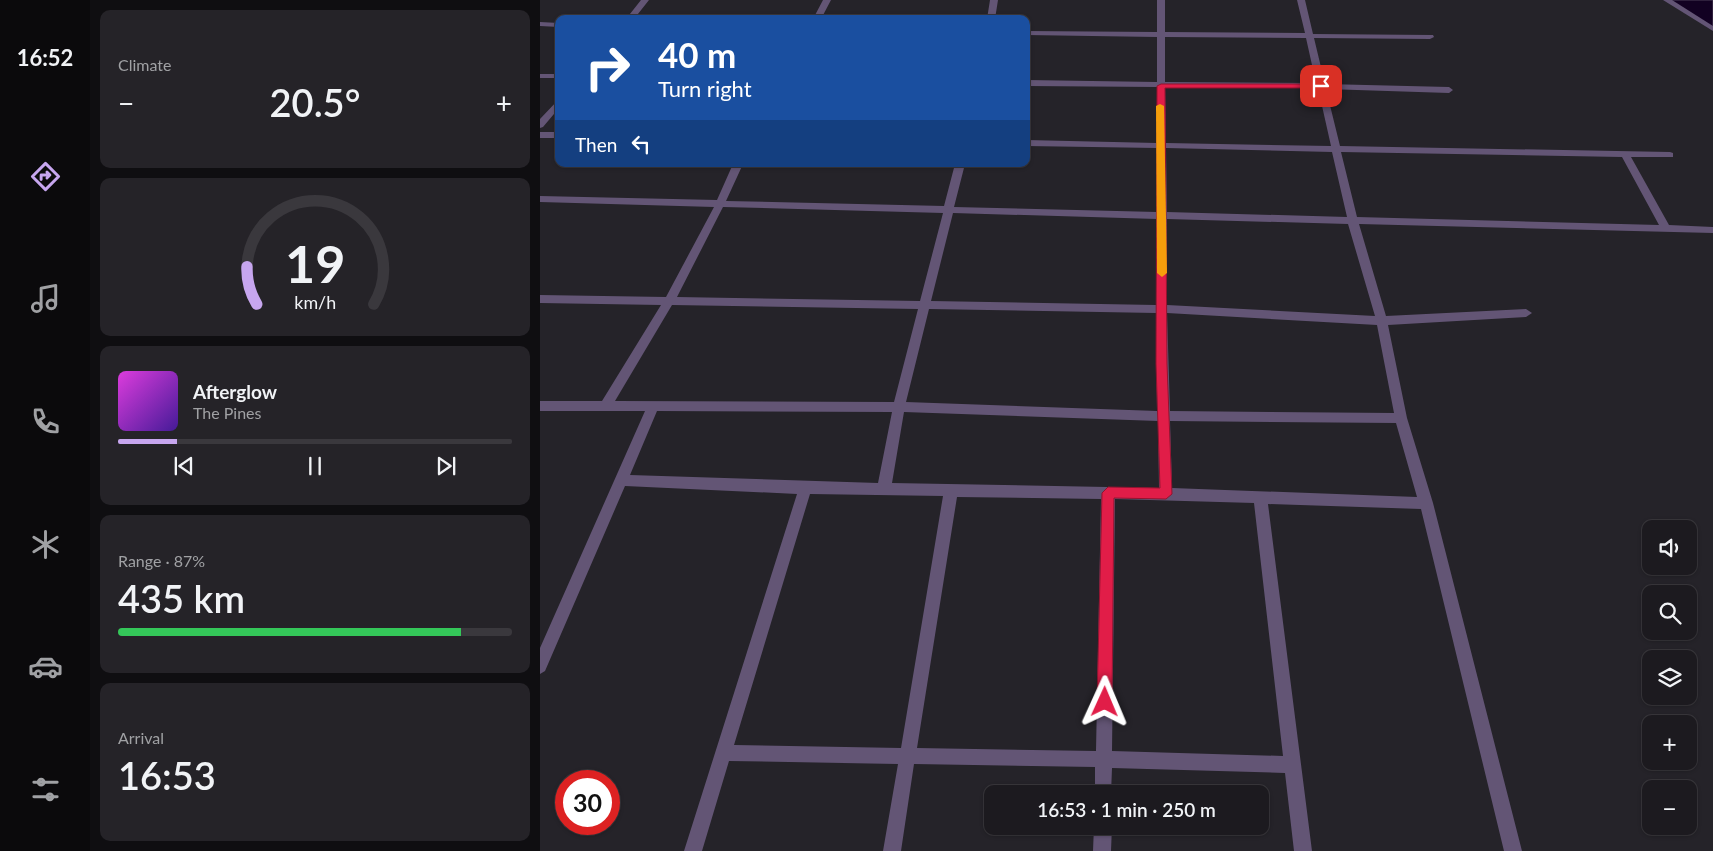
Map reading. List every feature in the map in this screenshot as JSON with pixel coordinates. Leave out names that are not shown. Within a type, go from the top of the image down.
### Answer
[{"type":"street","points":[[633,15],[646,0]]},
{"type":"street","points":[[819,15],[827,0]]},
{"type":"street","points":[[991,15],[994,0]]},
{"type":"street","points":[[1161,0],[1160,146],[1163,217],[1163,416],[1166,494]]},
{"type":"street","points":[[1301,0],[1353,222],[1382,321],[1401,418],[1426,503],[1513,851]]},
{"type":"street","points":[[1667,0],[1713,29]]},
{"type":"street","points":[[540,24],[555,24]]},
{"type":"street","points":[[1030,33],[1430,37]]},
{"type":"street","points":[[540,76],[555,76]]},
{"type":"street","points":[[1030,83],[1161,86],[1321,86],[1449,90]]},
{"type":"street","points":[[540,125],[555,107]]},
{"type":"street","points":[[540,135],[555,135]]},
{"type":"street","points":[[1030,143],[1670,154]]},
{"type":"street","points":[[1625,154],[1666,229]]},
{"type":"street","points":[[605,407],[668,303],[720,204],[737,167]]},
{"type":"street","points":[[884,489],[899,407],[950,212],[959,167]]},
{"type":"street","points":[[540,200],[950,212],[1713,230]]},
{"type":"street","points":[[540,299],[668,303],[1162,309],[1382,321],[1526,313]]},
{"type":"street","points":[[540,406],[899,407],[1163,416],[1401,418]]},
{"type":"street","points":[[540,666],[653,407]]},
{"type":"street","points":[[620,480],[805,488],[1166,494],[1426,503]]},
{"type":"street","points":[[694,851],[805,488]]},
{"type":"street","points":[[892,851],[951,490]]},
{"type":"street","points":[[1103,785],[1108,493]]},
{"type":"street","points":[[1260,497],[1303,851]]},
{"type":"street","points":[[724,753],[1104,759],[1292,765]]},
{"type":"street","points":[[1102,851],[1103,835]]},
{"type":"shaded area","points":[[1667,0],[1713,0],[1713,29]]},
{"type":"slow traffic","points":[[1160,106],[1163,217],[1162,273]]},
{"type":"route","points":[[1105,702],[1108,493],[1166,494],[1162,364],[1163,217],[1160,146],[1161,86],[1321,86]]}]
